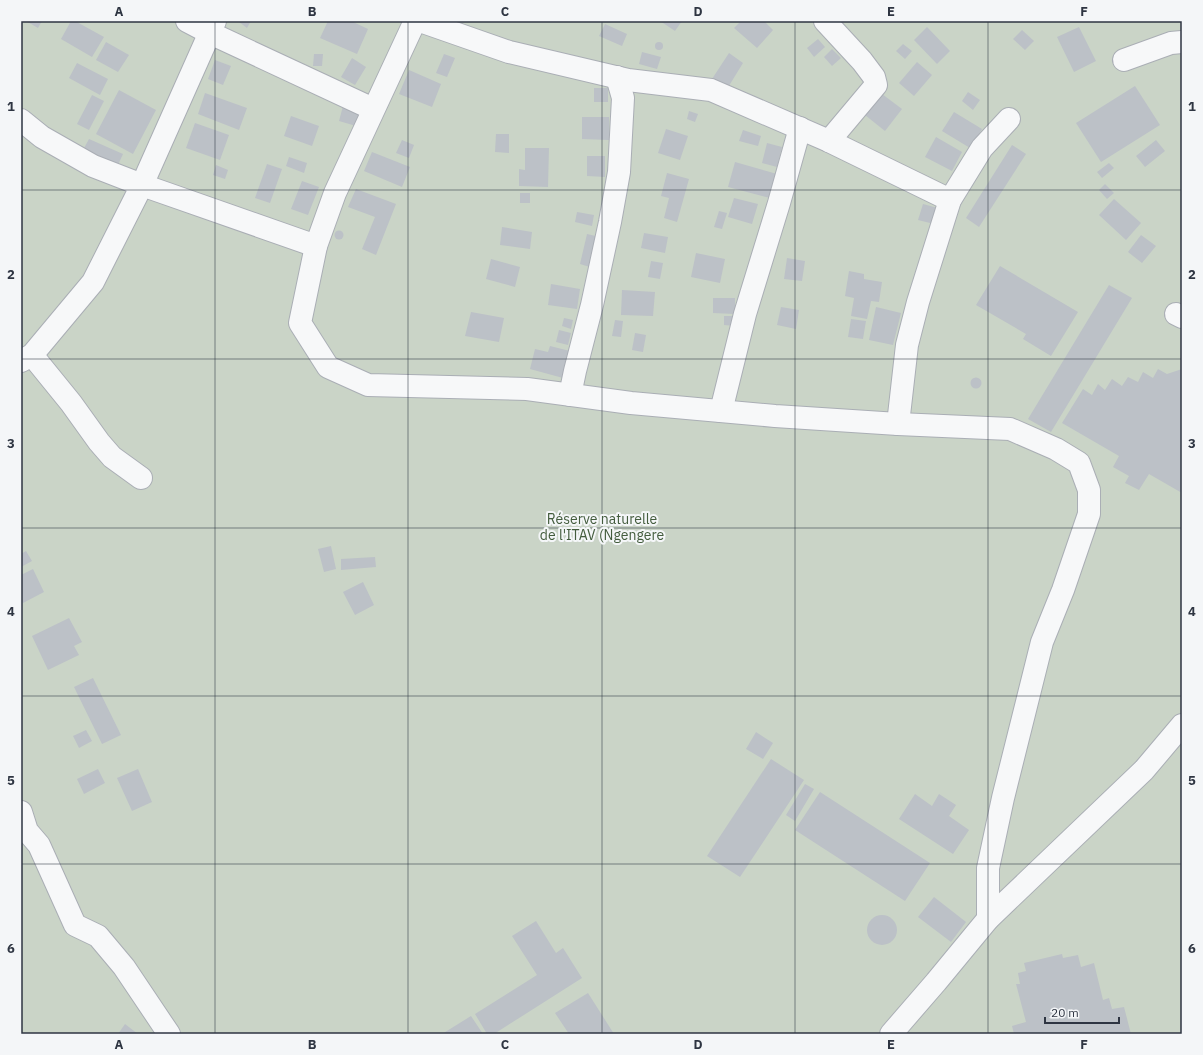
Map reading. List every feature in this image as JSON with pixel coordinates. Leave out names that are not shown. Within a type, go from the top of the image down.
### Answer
[{"type":"street","points":[[187,21],[213,27],[373,109]]},
{"type":"street","points":[[415,21],[335,193],[316,246],[300,323],[328,367],[368,385],[527,389],[631,403],[720,411],[898,424],[1010,429],[1056,449],[1079,463],[1089,490],[1089,514],[1063,590],[1042,642],[1003,798],[988,868],[988,918]]},
{"type":"street","points":[[422,21],[510,52],[628,80],[711,90],[829,141],[950,200]]},
{"type":"street","points":[[825,21],[862,61],[874,77],[876,85],[829,141]]},
{"type":"street","points":[[141,478],[112,457],[99,442],[71,403],[27,358],[93,282],[142,184],[213,27]]},
{"type":"street","points":[[1124,60],[1171,43],[1182,42]]},
{"type":"street","points":[[570,395],[592,305],[619,172],[623,98],[617,77]]},
{"type":"street","points":[[898,424],[907,345],[918,302],[950,200],[982,148],[1009,119]]},
{"type":"street","points":[[21,120],[42,137],[93,166],[316,246]]},
{"type":"street","points":[[720,411],[745,314],[800,128]]},
{"type":"street","points":[[891,1034],[988,918],[1144,770],[1182,725]]},
{"type":"street","points":[[21,812],[27,831],[38,845],[75,925],[98,936],[124,967],[169,1034]]},
{"type":"green space","name":"Réserve naturelle de l'ITAV (Ngengere","points":[[21,21],[1182,21],[1182,1034],[21,1034]]},
{"type":"building","points":[[26,21],[42,21],[38,28]]},
{"type":"building","points":[[71,21],[75,21],[104,37],[92,57],[61,39]]},
{"type":"building","points":[[239,21],[251,21],[247,28]]},
{"type":"building","points":[[328,21],[351,21],[368,29],[357,54],[320,38]]},
{"type":"building","points":[[660,21],[682,21],[675,31]]},
{"type":"building","points":[[741,21],[764,21],[773,30],[757,48],[734,28]]},
{"type":"building","points":[[605,24],[627,34],[622,46],[599,36]]},
{"type":"building","points":[[927,27],[950,51],[937,64],[914,40]]},
{"type":"building","points":[[1079,27],[1096,61],[1074,72],[1057,37]]},
{"type":"building","points":[[1022,30],[1034,41],[1025,50],[1013,39]]},
{"type":"building","points":[[818,39],[825,47],[814,57],[807,48]]},
{"type":"building","points":[[106,42],[129,55],[118,72],[96,60]]},
{"type":"building","points":[[657,42],[661,42],[663,46],[661,50],[657,50],[655,48],[655,44]]},
{"type":"building","points":[[903,44],[912,51],[905,59],[896,51]]},
{"type":"building","points":[[832,49],[841,58],[832,66],[824,57]]},
{"type":"building","points":[[642,52],[661,57],[657,69],[639,64]]},
{"type":"building","points":[[729,53],[743,63],[727,89],[712,79]]},
{"type":"building","points":[[314,54],[323,54],[322,66],[313,66]]},
{"type":"building","points":[[444,54],[455,58],[447,77],[436,73]]},
{"type":"building","points":[[352,58],[366,67],[355,85],[341,77]]},
{"type":"building","points":[[215,60],[231,66],[223,85],[208,79]]},
{"type":"building","points":[[917,62],[932,75],[914,96],[899,83]]},
{"type":"building","points":[[77,63],[108,79],[100,95],[69,78]]},
{"type":"building","points":[[409,70],[441,84],[432,107],[399,94]]},
{"type":"building","points":[[1135,86],[1160,125],[1101,162],[1076,123]]},
{"type":"building","points":[[594,88],[608,88],[608,102],[594,102]]},
{"type":"building","points":[[119,90],[156,110],[133,154],[96,134]]},
{"type":"building","points":[[968,92],[980,100],[973,110],[962,101]]},
{"type":"building","points":[[205,93],[247,108],[239,130],[198,114]]},
{"type":"building","points":[[882,94],[902,109],[885,131],[865,115]]},
{"type":"building","points":[[92,95],[104,101],[89,130],[77,124]]},
{"type":"building","points":[[343,106],[361,111],[356,126],[339,121]]},
{"type":"building","points":[[689,111],[698,114],[695,122],[687,119]]},
{"type":"building","points":[[954,112],[982,129],[970,148],[942,131]]},
{"type":"building","points":[[291,116],[319,126],[312,146],[284,136]]},
{"type":"building","points":[[582,117],[609,117],[609,140],[582,139]]},
{"type":"building","points":[[195,123],[229,135],[220,160],[186,148]]},
{"type":"building","points":[[666,129],[688,136],[680,160],[658,153]]},
{"type":"building","points":[[743,130],[761,136],[758,146],[739,141]]},
{"type":"building","points":[[496,134],[509,134],[509,153],[495,152]]},
{"type":"building","points":[[936,137],[962,152],[952,171],[925,157]]},
{"type":"building","points":[[89,139],[123,154],[117,167],[83,150]]},
{"type":"building","points":[[402,140],[414,145],[409,158],[396,153]]},
{"type":"building","points":[[1156,140],[1165,151],[1145,167],[1136,156]]},
{"type":"building","points":[[767,143],[782,147],[777,167],[762,163]]},
{"type":"building","points":[[1012,145],[1026,154],[979,227],[966,218]]},
{"type":"building","points":[[525,148],[549,148],[548,187],[519,186],[519,169],[525,170]]},
{"type":"building","points":[[372,152],[410,167],[402,187],[364,171]]},
{"type":"building","points":[[587,156],[605,156],[605,177],[587,176]]},
{"type":"building","points":[[289,157],[307,163],[304,173],[286,166]]},
{"type":"building","points":[[735,162],[777,174],[770,198],[728,187]]},
{"type":"building","points":[[1109,163],[1114,168],[1102,178],[1097,172]]},
{"type":"building","points":[[267,164],[282,169],[270,203],[255,198]]},
{"type":"building","points":[[216,165],[228,170],[225,179],[213,175]]},
{"type":"building","points":[[667,173],[689,179],[677,222],[664,218],[669,198],[661,196]]},
{"type":"building","points":[[302,181],[319,187],[308,215],[291,209]]},
{"type":"building","points":[[1105,184],[1114,193],[1107,199],[1099,190]]},
{"type":"building","points":[[356,189],[396,204],[376,255],[362,249],[375,217],[348,207]]},
{"type":"building","points":[[520,193],[530,193],[530,203],[520,203]]},
{"type":"building","points":[[734,198],[758,204],[752,224],[728,217]]},
{"type":"building","points":[[1114,199],[1141,223],[1126,240],[1099,215]]},
{"type":"building","points":[[923,204],[938,208],[934,224],[918,220]]},
{"type":"building","points":[[719,211],[727,213],[722,229],[714,227]]},
{"type":"building","points":[[577,212],[594,215],[592,226],[575,222]]},
{"type":"building","points":[[502,227],[532,232],[530,249],[500,245]]},
{"type":"building","points":[[339,230],[344,235],[339,240],[334,235]]},
{"type":"building","points":[[644,233],[668,237],[665,253],[641,248]]},
{"type":"building","points":[[587,234],[600,237],[593,268],[580,264]]},
{"type":"building","points":[[1141,235],[1156,246],[1142,263],[1128,252]]},
{"type":"building","points":[[696,253],[725,259],[720,283],[691,277]]},
{"type":"building","points":[[787,258],[805,261],[802,281],[784,279]]},
{"type":"building","points":[[491,259],[520,267],[515,287],[486,279]]},
{"type":"building","points":[[651,261],[663,263],[660,279],[648,277]]},
{"type":"building","points":[[1000,266],[1078,312],[1051,356],[1023,339],[1026,334],[976,305]]},
{"type":"building","points":[[849,271],[864,274],[864,279],[882,282],[879,302],[871,301],[867,319],[851,316],[854,298],[845,296]]},
{"type":"building","points":[[551,284],[580,289],[577,309],[548,305]]},
{"type":"building","points":[[1109,285],[1132,298],[1051,432],[1028,419]]},
{"type":"building","points":[[622,290],[655,292],[653,316],[621,315]]},
{"type":"building","points":[[713,298],[735,298],[735,314],[713,313]]},
{"type":"building","points":[[781,307],[799,310],[796,329],[777,325]]},
{"type":"building","points":[[876,307],[901,313],[893,345],[869,340]]},
{"type":"building","points":[[471,312],[504,318],[499,342],[465,336]]},
{"type":"building","points":[[724,316],[735,316],[735,326],[724,325]]},
{"type":"building","points":[[564,318],[573,320],[571,329],[562,326]]},
{"type":"building","points":[[851,319],[866,321],[863,339],[848,337]]},
{"type":"building","points":[[615,320],[623,321],[621,337],[612,336]]},
{"type":"building","points":[[559,330],[571,333],[568,345],[556,342]]},
{"type":"building","points":[[635,333],[646,335],[643,352],[632,350]]},
{"type":"building","points":[[550,346],[570,351],[563,378],[530,369],[535,349],[548,352]]},
{"type":"building","points":[[1158,369],[1167,374],[1182,369],[1182,493],[1149,474],[1139,490],[1125,483],[1129,476],[1113,467],[1119,456],[1062,423],[1083,389],[1092,395],[1098,384],[1105,390],[1112,379],[1122,386],[1128,377],[1138,382],[1143,372],[1153,378]]},
{"type":"building","points":[[976,377],[980,379],[982,383],[980,387],[976,389],[972,387],[970,383],[972,379]]},
{"type":"building","points":[[331,546],[336,569],[324,572],[318,549]]},
{"type":"building","points":[[26,551],[32,561],[21,567],[21,554]]},
{"type":"building","points":[[375,557],[376,567],[341,570],[341,559]]},
{"type":"building","points":[[33,569],[44,592],[23,603],[21,599],[21,575]]},
{"type":"building","points":[[363,582],[374,605],[355,615],[343,592]]},
{"type":"building","points":[[69,618],[82,642],[74,646],[79,655],[48,670],[32,636]]},
{"type":"building","points":[[93,678],[121,735],[102,744],[74,687]]},
{"type":"building","points":[[86,730],[92,741],[79,748],[73,736]]},
{"type":"building","points":[[756,732],[773,743],[763,759],[746,749]]},
{"type":"building","points":[[771,759],[804,780],[740,877],[707,856]]},
{"type":"building","points":[[98,769],[105,783],[84,794],[77,779]]},
{"type":"building","points":[[138,769],[152,802],[132,811],[117,778]]},
{"type":"building","points":[[805,784],[814,789],[795,821],[786,815]]},
{"type":"building","points":[[820,792],[930,863],[905,901],[795,830]]},
{"type":"building","points":[[915,794],[932,806],[939,794],[956,805],[949,816],[969,830],[953,854],[899,819]]},
{"type":"building","points":[[934,897],[966,922],[951,942],[918,917]]},
{"type":"building","points":[[882,915],[893,919],[897,930],[893,941],[882,945],[871,941],[867,930],[871,919]]},
{"type":"building","points":[[536,921],[556,953],[563,948],[582,978],[494,1034],[487,1034],[475,1014],[537,975],[512,936]]},
{"type":"building","points":[[1062,954],[1063,958],[1078,955],[1081,967],[1094,963],[1103,1000],[1109,998],[1112,1009],[1124,1007],[1131,1034],[1014,1034],[1012,1026],[1026,1022],[1016,984],[1020,984],[1018,973],[1026,971],[1024,963]]},
{"type":"building","points":[[588,993],[614,1034],[569,1034],[555,1013]]},
{"type":"building","points":[[471,1016],[483,1034],[442,1034]]},
{"type":"building","points":[[125,1024],[138,1034],[118,1034]]}]
